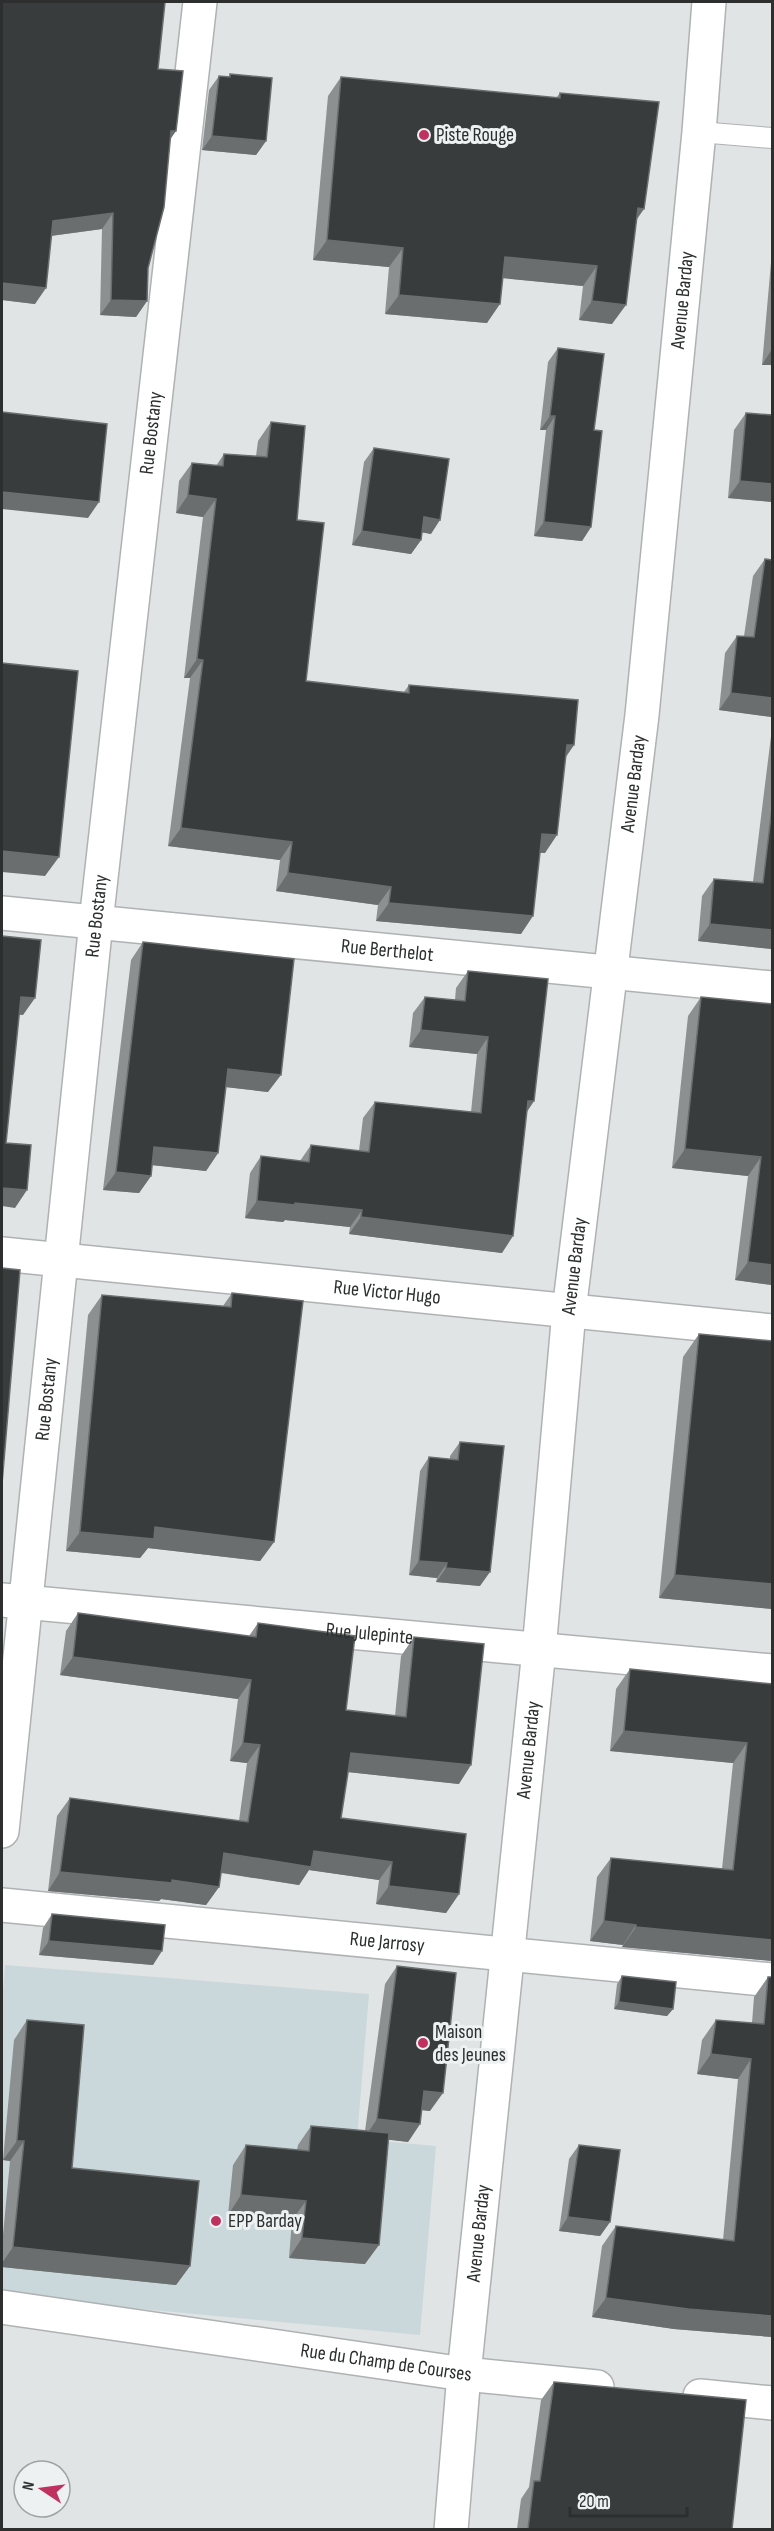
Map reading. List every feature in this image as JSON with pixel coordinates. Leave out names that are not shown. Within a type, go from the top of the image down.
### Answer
[{"type":"street","name":"Rue Bostany","points":[[2,1831],[13,1601],[61,1260],[96,922],[200,2]]},
{"type":"street","name":"Avenue Barday","points":[[452,2529],[464,2374],[539,1650],[569,1311],[642,715],[699,132],[709,2]]},
{"type":"street","name":"Rue Berthelot","points":[[2,913],[772,988]]},
{"type":"street","name":"Rue Victor Hugo","points":[[2,1254],[772,1331]]},
{"type":"street","name":"Rue Julepinte","points":[[13,1601],[772,1671]]},
{"type":"street","name":"Rue Jarrosy","points":[[2,1905],[772,1980]]},
{"type":"street","name":"Rue du Champ de Courses","points":[[2,2307],[464,2374],[630,2390]]},
{"type":"street","points":[[666,2393],[772,2403]]},
{"type":"lane","points":[[699,132],[772,138]]},
{"type":"shaded area","name":"EPP Barday","points":[[5,1965],[369,1994],[357,2139],[436,2146],[420,2335],[2,2296],[2,2003]]},
{"type":"building","points":[[2,2],[165,2],[158,69],[183,71],[176,131],[171,131],[164,207],[148,268],[147,301],[111,300],[113,213],[53,221],[46,288],[2,283]]},
{"type":"building","points":[[230,74],[272,78],[266,141],[212,136],[219,76],[230,77]]},
{"type":"building","points":[[341,77],[560,98],[560,93],[659,102],[644,209],[638,208],[626,305],[592,301],[597,266],[505,257],[500,304],[399,295],[403,248],[327,240]]},
{"type":"building","points":[[558,348],[604,354],[594,430],[602,431],[591,527],[544,522],[555,416],[550,416]]},
{"type":"building","points":[[2,412],[107,424],[99,502],[2,492]]},
{"type":"building","points":[[746,413],[772,415],[772,484],[740,481]]},
{"type":"building","points":[[271,422],[305,426],[297,520],[324,523],[306,681],[409,693],[409,685],[578,700],[574,745],[567,745],[557,835],[542,834],[533,916],[389,903],[391,887],[288,873],[292,842],[181,828],[203,660],[197,659],[216,499],[188,495],[192,463],[223,466],[224,454],[267,457]]},
{"type":"building","points":[[374,448],[449,459],[440,520],[424,517],[421,540],[362,531]]},
{"type":"building","points":[[765,559],[772,560],[772,698],[731,693],[737,636],[754,637]]},
{"type":"building","points":[[2,663],[78,671],[59,857],[2,851]]},
{"type":"building","points":[[772,808],[772,930],[710,924],[714,879],[763,883]]},
{"type":"building","points":[[2,936],[41,940],[35,998],[21,997],[6,1143],[31,1145],[27,1190],[2,1188]]},
{"type":"building","points":[[143,942],[294,959],[281,1075],[228,1069],[218,1153],[154,1147],[151,1176],[116,1172]]},
{"type":"building","points":[[468,971],[548,979],[534,1101],[528,1101],[513,1236],[361,1217],[362,1210],[257,1201],[261,1156],[309,1162],[311,1145],[369,1152],[375,1102],[481,1113],[488,1037],[421,1030],[425,997],[465,1001]]},
{"type":"building","points":[[701,997],[772,1004],[772,1265],[748,1262],[761,1157],[685,1149]]},
{"type":"building","points":[[2,1268],[20,1270],[2,1484]]},
{"type":"building","points":[[232,1293],[303,1301],[274,1542],[155,1527],[154,1539],[80,1532],[102,1295],[231,1307]]},
{"type":"building","points":[[699,1334],[772,1341],[772,1584],[675,1575]]},
{"type":"building","points":[[460,1442],[504,1446],[490,1572],[446,1568],[447,1563],[419,1561],[429,1457],[458,1460]]},
{"type":"building","points":[[78,1613],[256,1637],[258,1623],[355,1636],[346,1710],[406,1717],[414,1637],[484,1644],[471,1765],[351,1753],[341,1818],[466,1834],[459,1894],[389,1886],[392,1862],[314,1851],[311,1867],[224,1853],[219,1887],[172,1880],[172,1883],[60,1872],[70,1798],[248,1822],[260,1745],[243,1743],[251,1680],[73,1657]]},
{"type":"building","points":[[630,1669],[772,1684],[772,1940],[636,1927],[636,1925],[604,1921],[611,1858],[733,1870],[747,1743],[624,1731]]},
{"type":"building","points":[[52,1914],[165,1925],[162,1951],[49,1941]]},
{"type":"building","points":[[397,1966],[456,1973],[443,2093],[424,2091],[420,2124],[377,2119]]},
{"type":"building","points":[[622,1976],[676,1982],[673,2009],[619,2002]]},
{"type":"building","points":[[768,1977],[772,1977],[772,2316],[688,2309],[606,2298],[616,2226],[734,2241],[751,2059],[711,2054],[716,2020],[764,2024]]},
{"type":"building","points":[[27,2020],[84,2025],[72,2168],[199,2181],[190,2266],[13,2247],[24,2141],[17,2141]]},
{"type":"building","points":[[311,2126],[389,2133],[379,2245],[302,2238],[306,2201],[241,2195],[246,2145],[309,2151]]},
{"type":"building","points":[[579,2145],[620,2150],[610,2222],[568,2217]]},
{"type":"building","points":[[554,2382],[746,2400],[732,2529],[528,2529],[534,2481],[540,2481]]},
{"type":"place","name":"Piste Rouge","points":[[424,135]]},
{"type":"place","name":"Maison des Jeunes","points":[[423,2043]]},
{"type":"place","name":"EPP Barday","points":[[216,2221]]}]
